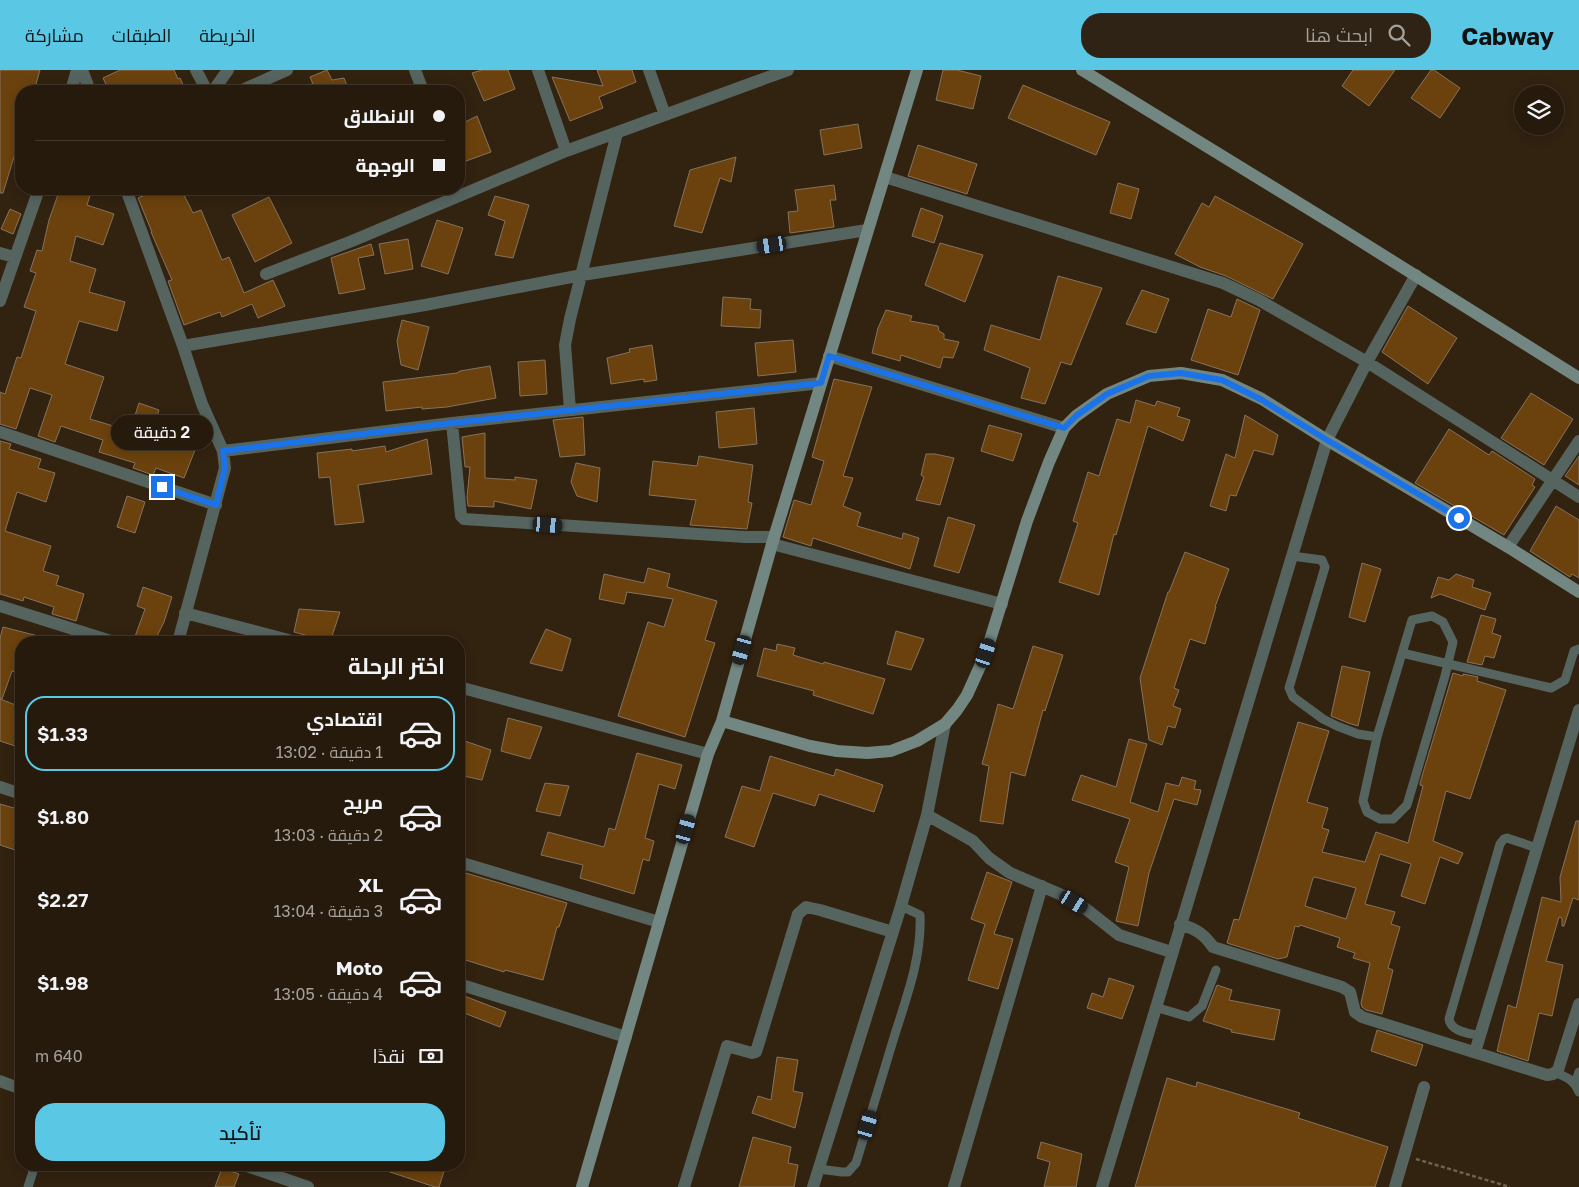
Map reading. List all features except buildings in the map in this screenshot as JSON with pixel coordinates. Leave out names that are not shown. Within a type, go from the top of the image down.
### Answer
[{"type":"street","points":[[72,85],[77,70]]},
{"type":"street","points":[[82,70],[88,85]]},
{"type":"street","points":[[196,70],[204,85]]},
{"type":"street","points":[[217,85],[228,70]]},
{"type":"street","points":[[253,85],[287,70]]},
{"type":"street","points":[[415,70],[421,85]]},
{"type":"street","points":[[538,70],[566,151]]},
{"type":"street","points":[[649,70],[665,115]]},
{"type":"street","points":[[465,186],[788,70]]},
{"type":"street","points":[[582,1187],[708,754],[722,720],[773,540],[866,230],[885,177],[917,70]]},
{"type":"street","points":[[1082,70],[1416,275],[1579,378]]},
{"type":"street","points":[[570,410],[565,345],[617,133]]},
{"type":"street","points":[[885,177],[1223,282],[1259,300],[1367,362],[1579,497]]},
{"type":"street","points":[[0,301],[37,195]]},
{"type":"street","points":[[128,195],[202,404],[223,451],[225,468],[179,636]]},
{"type":"street","points":[[266,274],[352,241],[446,195]]},
{"type":"street","points":[[183,346],[425,305],[582,275],[866,230]]},
{"type":"street","points":[[0,253],[14,257]]},
{"type":"street","points":[[1102,1187],[1327,440],[1367,362],[1416,275]]},
{"type":"street","points":[[829,356],[1064,428]]},
{"type":"street","points":[[722,720],[836,752],[868,753],[891,751],[917,741],[945,724],[958,710],[978,673],[1002,604],[1027,521],[1064,428],[1076,416],[1107,394],[1149,376],[1181,373],[1222,380],[1262,400],[1508,547],[1579,592]]},
{"type":"street","points":[[223,451],[452,423],[821,383]]},
{"type":"street","points":[[452,423],[461,516],[464,519],[773,540],[1002,604]]},
{"type":"street","points":[[0,432],[216,505]]},
{"type":"street","points":[[1508,547],[1579,441]]},
{"type":"street","points":[[0,606],[95,636]]},
{"type":"street","points":[[185,612],[274,636]]},
{"type":"street","points":[[465,689],[708,754]]},
{"type":"street","points":[[1475,1052],[1579,710]]},
{"type":"street","points":[[814,1187],[901,906],[927,815],[945,724]]},
{"type":"street","points":[[0,786],[15,792]]},
{"type":"street","points":[[927,815],[973,841],[989,858],[1010,874],[1062,895],[1086,909],[1119,936],[1172,952]]},
{"type":"street","points":[[465,864],[660,922]]},
{"type":"street","points":[[954,1187],[1042,886]]},
{"type":"street","points":[[684,1187],[727,1046],[752,1054],[756,1052],[798,914],[806,907],[893,932]]},
{"type":"street","points":[[1180,924],[1195,929],[1205,936],[1214,948],[1342,987],[1350,992],[1355,1012],[1362,1017],[1547,1075],[1556,1073],[1579,1004]]},
{"type":"street","points":[[465,986],[626,1037]]},
{"type":"street","points":[[0,1081],[15,1087]]},
{"type":"street","points":[[1395,1187],[1424,1087]]},
{"type":"street","points":[[261,1171],[308,1187]]},
{"type":"lane","points":[[1292,556],[1322,560],[1326,567],[1289,688],[1292,697],[1337,726],[1358,734],[1377,737]]},
{"type":"lane","points":[[1432,616],[1444,622],[1453,642],[1448,664],[1407,805],[1393,819],[1380,820],[1367,812],[1363,801],[1377,737],[1412,620],[1432,616]]},
{"type":"lane","points":[[1402,653],[1551,688],[1565,680],[1574,651],[1579,649]]},
{"type":"lane","points":[[1480,1036],[1456,1030],[1452,1027],[1449,1019],[1500,844],[1507,838],[1537,848]]},
{"type":"lane","points":[[819,1169],[848,1172],[856,1163],[902,1010],[921,935],[920,915],[901,906]]},
{"type":"lane","points":[[1155,1007],[1188,1017],[1202,1006],[1216,970]]},
{"type":"lane","points":[[1575,1083],[1579,1072]]},
{"type":"lane","points":[[1556,1073],[1567,1077],[1575,1083],[1579,1092]]},
{"type":"lane","points":[[28,1187],[33,1171]]},
{"type":"path","points":[[1404,1156],[1510,1187]]},
{"type":"route","points":[[162,487],[216,505],[225,468],[223,451],[452,423],[821,383],[829,356],[1064,428],[1076,416],[1107,394],[1149,376],[1181,373],[1222,380],[1262,400],[1459,518]]}]
